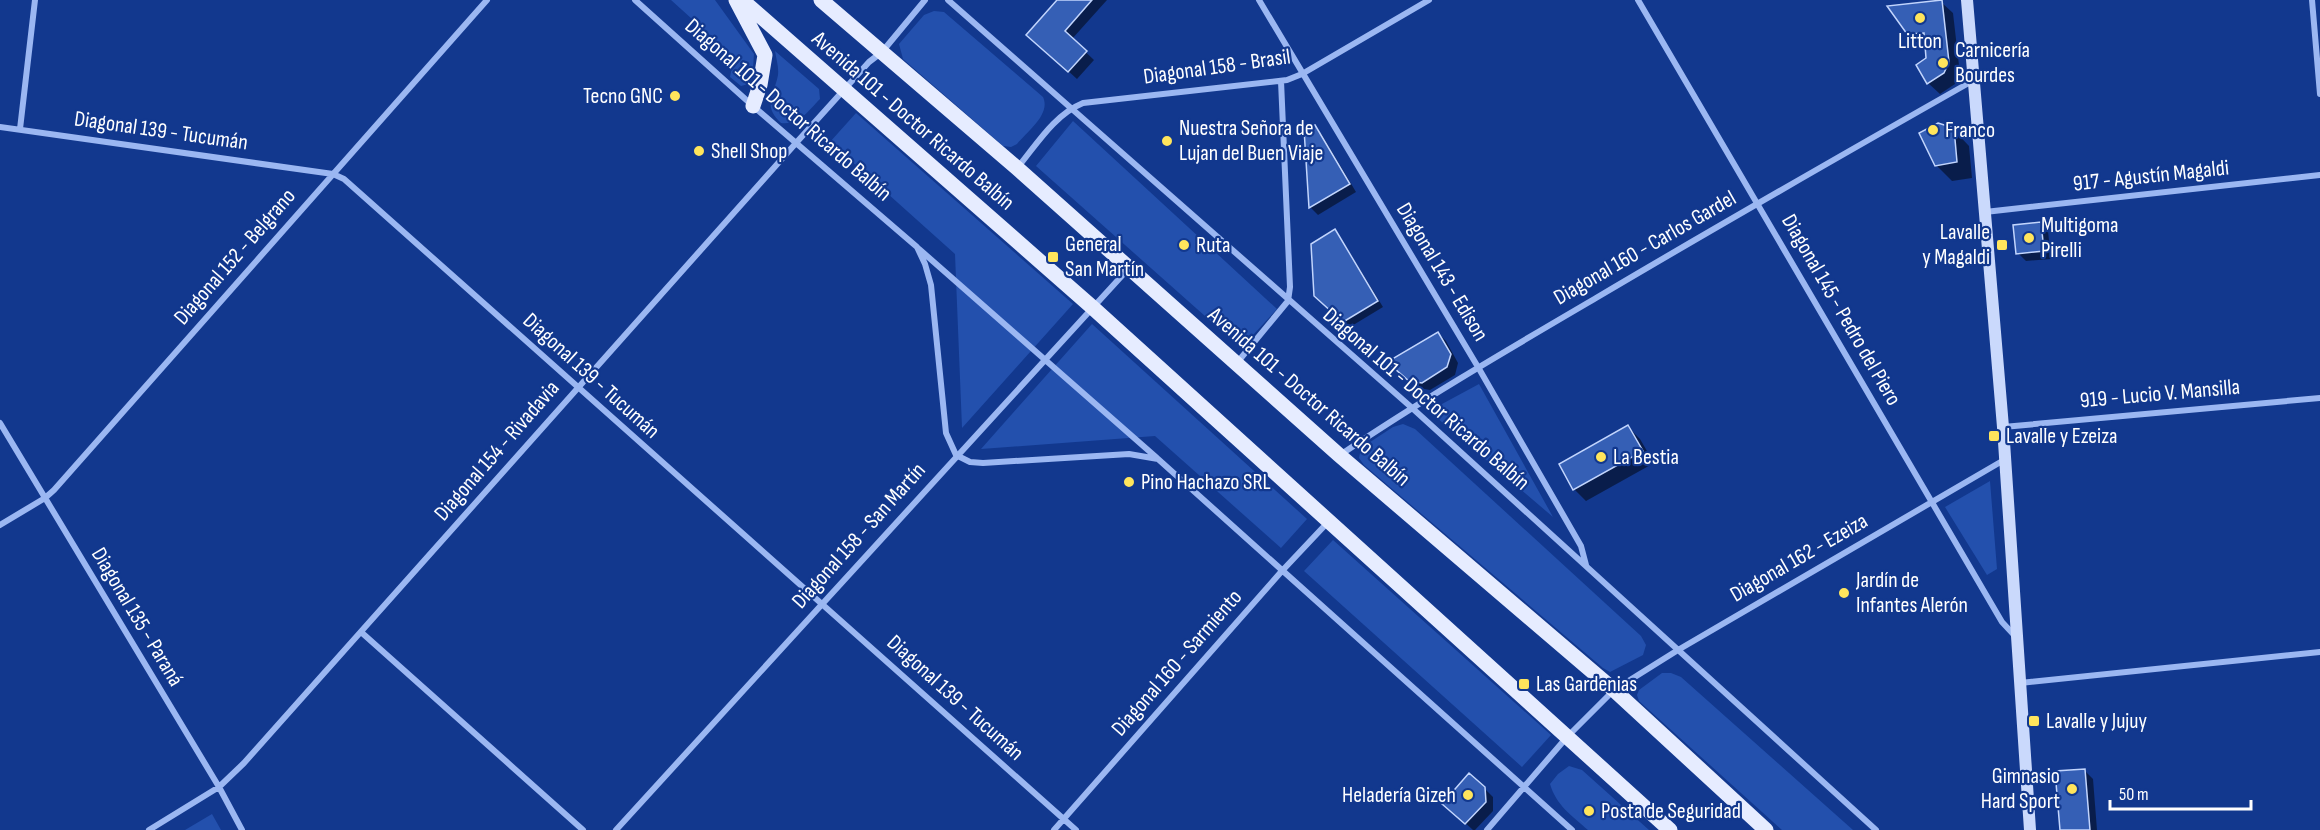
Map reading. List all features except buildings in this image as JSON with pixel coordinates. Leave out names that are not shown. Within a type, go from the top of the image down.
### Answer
[{"type":"main road","points":[[736,0],[765,54],[760,85],[753,106]]},
{"type":"main road","name":"Avenida 101 - Doctor Ricardo Balbín","points":[[742,0],[843,91],[1092,307],[1670,830]]},
{"type":"main road","name":"Avenida 101 - Doctor Ricardo Balbín","points":[[821,0],[1017,168],[1339,455],[1614,690],[1766,830]]},
{"type":"main road","points":[[1967,0],[2002,427],[2030,830]]},
{"type":"street","points":[[20,129],[36,0]]},
{"type":"street","name":"Diagonal 152 - Belgrano","points":[[0,525],[45,498],[487,0]]},
{"type":"street","name":"Diagonal 101 - Doctor Ricardo Balbín","points":[[635,0],[753,106],[1158,459],[1281,572],[1572,830]]},
{"type":"street","name":"Diagonal 154 - Rivadavia","points":[[149,830],[219,788],[244,763],[796,143],[869,62],[882,52],[926,0]]},
{"type":"street","name":"Diagonal 101 - Doctor Ricardo Balbín","points":[[948,0],[1411,407],[1876,830]]},
{"type":"street","name":"Diagonal 143 - Edison","points":[[1259,0],[1478,367],[1581,546],[1587,566]]},
{"type":"street","name":"Diagonal 158 - Brasil","points":[[1017,168],[1057,120],[1071,108],[1095,100],[1281,81],[1302,74],[1429,0]]},
{"type":"street","name":"Diagonal 145 - Pedro del Piero","points":[[1638,0],[2002,622],[2016,637]]},
{"type":"street","points":[[2312,0],[2320,94]]},
{"type":"street","name":"Diagonal 160 - Carlos Gardel","points":[[1339,455],[1411,407],[1478,367],[1974,80]]},
{"type":"street","points":[[1236,364],[1288,301],[1290,287],[1281,81]]},
{"type":"street","name":"Diagonal 139 - Tucumán","points":[[0,127],[333,174],[344,179],[1076,830]]},
{"type":"street","name":"917 - Agustín Magaldi","points":[[1985,212],[2320,175]]},
{"type":"street","name":"Diagonal 101 - Doctor Ricardo Balbín","points":[[917,247],[931,285],[946,433],[956,455]]},
{"type":"street","name":"Diagonal 158 - San Martín","points":[[616,830],[1129,267]]},
{"type":"street","name":"919 - Lucio V. Mansilla","points":[[2002,427],[2320,398]]},
{"type":"street","name":"Diagonal 135 - Paraná","points":[[0,423],[242,830]]},
{"type":"street","points":[[956,455],[970,462],[983,463],[1129,454],[1158,459]]},
{"type":"street","name":"Diagonal 162 - Ezeiza","points":[[1487,830],[1567,738],[1614,690],[1678,650],[2004,460]]},
{"type":"street","name":"Diagonal 160 - Sarmiento","points":[[1054,830],[1329,520]]},
{"type":"street","points":[[362,632],[583,830]]},
{"type":"street","points":[[2019,683],[2320,652]]},
{"type":"shaded area","points":[[671,0],[715,0],[754,54],[752,83],[741,86],[730,77],[734,57]]},
{"type":"shaded area","points":[[934,11],[944,12],[1043,97],[1045,103],[1041,116],[1017,144],[1011,147],[1003,146],[903,59],[899,44],[924,15]]},
{"type":"shaded area","points":[[775,51],[819,89],[820,99],[803,116],[793,122],[781,123],[772,111],[771,100],[778,72]]},
{"type":"shaded area","points":[[856,113],[1073,304],[962,428],[955,254],[830,142]]},
{"type":"shaded area","points":[[1073,121],[1277,309],[1241,348],[1036,166]]},
{"type":"shaded area","points":[[1092,324],[1307,519],[1281,548],[1155,436],[981,449]]},
{"type":"shaded area","points":[[1479,384],[1553,517],[1429,411]]},
{"type":"shaded area","points":[[1403,424],[1415,429],[1641,636],[1646,645],[1643,655],[1610,672],[1603,668],[1364,465],[1359,458],[1361,448],[1393,427]]},
{"type":"shaded area","points":[[1990,481],[1997,569],[1987,575],[1945,507]]},
{"type":"shaded area","points":[[1333,540],[1551,735],[1522,767],[1304,571]]},
{"type":"shaded area","points":[[1662,673],[1671,673],[1681,677],[1853,830],[1782,830],[1639,701],[1637,695],[1639,690]]},
{"type":"shaded area","points":[[1569,766],[1582,770],[1649,830],[1588,830],[1560,804],[1550,784]]},
{"type":"shaded area","points":[[212,814],[221,830],[185,830]]},
{"type":"place","name":"Litton","points":[[1920,18]]},
{"type":"place","name":"Carnicería Bourdes","points":[[1943,63]]},
{"type":"place","name":"Tecno GNC","points":[[675,96]]},
{"type":"place","name":"Franco","points":[[1933,130]]},
{"type":"place","name":"Nuestra Señora de Lujan del Buen Viaje","points":[[1167,141]]},
{"type":"place","name":"Shell Shop","points":[[699,151]]},
{"type":"place","name":"Multigoma Pirelli","points":[[2029,238]]},
{"type":"place","name":"Ruta","points":[[1184,245]]},
{"type":"place","name":"Lavalle y Magaldi","points":[[2002,245]]},
{"type":"place","name":"General San Martín","points":[[1053,257]]},
{"type":"place","name":"Lavalle y Ezeiza","points":[[1994,436]]},
{"type":"place","name":"La Bestia","points":[[1601,457]]},
{"type":"place","name":"Pino Hachazo SRL","points":[[1129,482]]},
{"type":"place","name":"Jardín de Infantes Alerón","points":[[1844,593]]},
{"type":"place","name":"Las Gardenias","points":[[1524,684]]},
{"type":"place","name":"Lavalle y Jujuy","points":[[2034,721]]},
{"type":"place","name":"Gimnasio Hard Sport","points":[[2072,789]]},
{"type":"place","name":"Heladería Gizeh","points":[[1468,795]]},
{"type":"place","name":"Posta de Seguridad","points":[[1589,811]]}]
